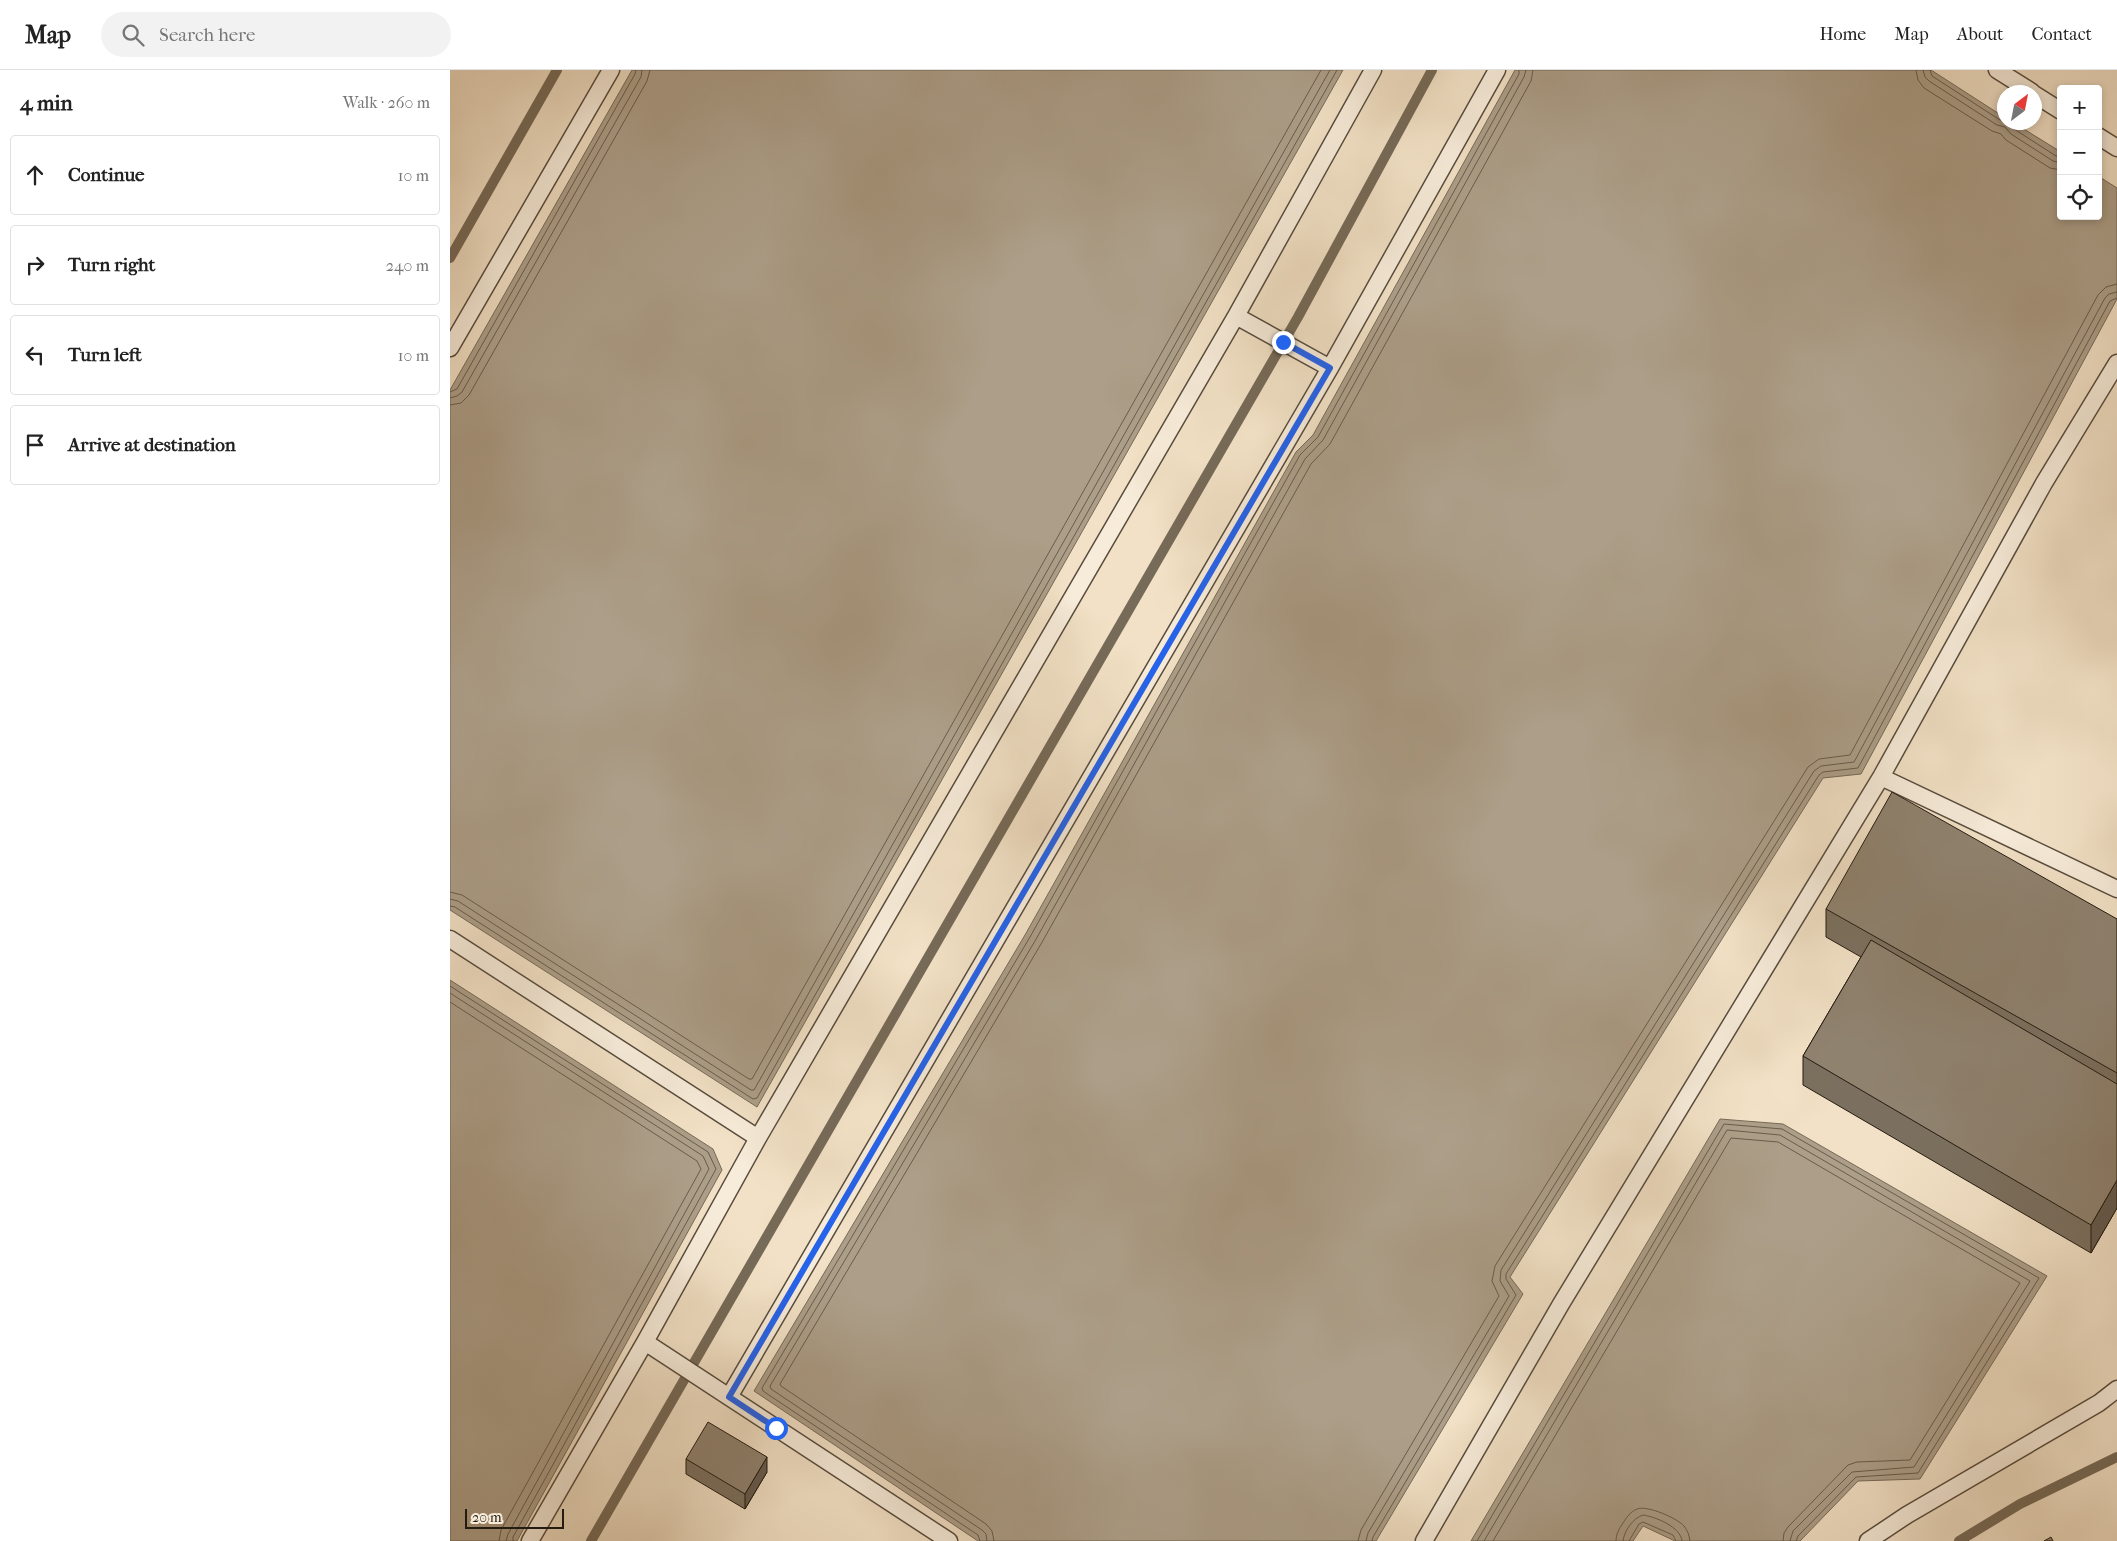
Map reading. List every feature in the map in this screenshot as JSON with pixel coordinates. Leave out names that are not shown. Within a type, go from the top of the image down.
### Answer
[{"type":"lane","points":[[450,348],[611,70]]},
{"type":"lane","points":[[530,1541],[645,1342],[758,1138],[1236,316],[1372,70]]},
{"type":"lane","points":[[729,1397],[1330,368],[1497,70]]},
{"type":"lane","points":[[1997,70],[2020,85]]},
{"type":"lane","points":[[2042,99],[2057,109]]},
{"type":"lane","points":[[2102,139],[2117,148]]},
{"type":"lane","points":[[1236,316],[1330,368]]},
{"type":"lane","points":[[1424,1541],[1561,1304],[1881,777],[2044,483],[2117,363]]},
{"type":"lane","points":[[1881,777],[2117,890]]},
{"type":"lane","points":[[450,939],[758,1138]]},
{"type":"lane","points":[[645,1342],[949,1541]]},
{"type":"lane","points":[[1868,1541],[1907,1515],[2099,1403],[2117,1390]]},
{"type":"water","points":[[632,70],[1343,70],[757,1107],[450,910],[450,390]]},
{"type":"water","points":[[1515,70],[1931,70],[1997,112],[1997,130],[2025,130],[2057,150],[2057,220],[2102,220],[2102,179],[2117,188],[2117,299],[1861,774],[1823,778],[1510,1277],[1523,1294],[1376,1541],[978,1541],[754,1391],[1025,935],[1296,452],[1313,435]]},
{"type":"water","points":[[450,980],[713,1149],[722,1170],[517,1541],[450,1541]]},
{"type":"water","points":[[1720,1119],[1783,1124],[2047,1276],[1920,1479],[1858,1481],[1800,1541],[1675,1541],[1643,1526],[1633,1541],[1471,1541]]},
{"type":"building","points":[[1892,792],[2117,919],[2117,1073],[1826,909]]},
{"type":"building","points":[[1871,940],[2117,1084],[2117,1180],[2091,1225],[1803,1056]]},
{"type":"building","points":[[708,1422],[767,1457],[745,1494],[686,1459]]},
{"type":"building","points":[[2051,1537],[2053,1541],[2044,1541]]},
{"type":"waterway","points":[[450,258],[557,70]]},
{"type":"waterway","points":[[591,1541],[1298,317],[1432,70]]},
{"type":"waterway","points":[[1959,1541],[2020,1504],[2117,1457]]},
{"type":"route","points":[[776,1428],[729,1397],[1330,368],[1283,342]]}]
